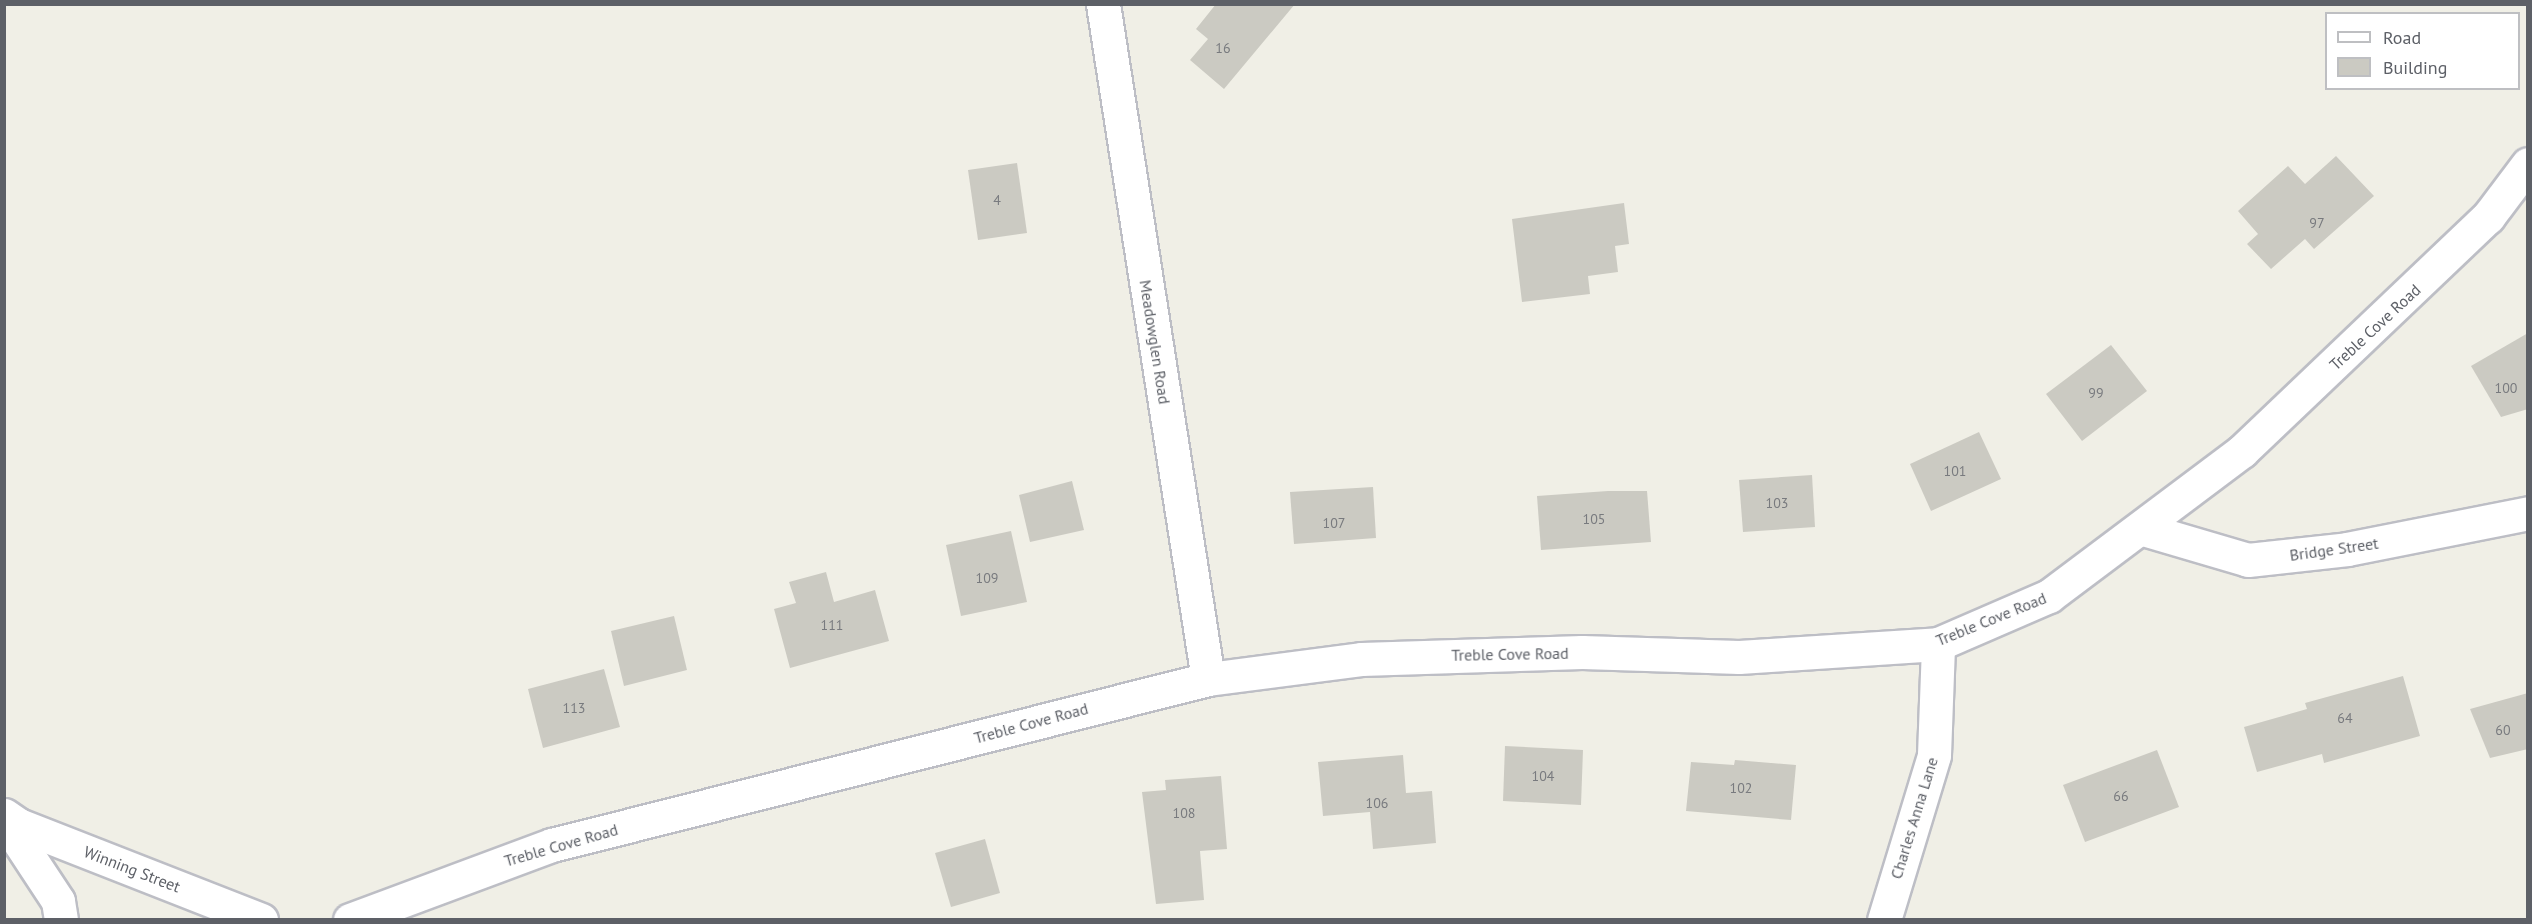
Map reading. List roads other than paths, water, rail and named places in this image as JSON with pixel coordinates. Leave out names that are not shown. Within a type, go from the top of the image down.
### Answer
[{"type":"main road","name":"Meadowglen Road","points":[[1103,4],[1208,679]]},
{"type":"main road","name":"Treble Cove Road","points":[[350,920],[552,845],[1208,679],[1361,658],[1582,652],[1739,657],[1938,644],[2049,596],[2143,530],[2242,451],[2394,309],[2488,217],[2528,164]]},
{"type":"main road","name":"Bridge Street","points":[[2143,530],[2248,560],[2347,549],[2528,513]]},
{"type":"main road","name":"Charles Anna Lane","points":[[1884,920],[1934,755],[1938,644]]},
{"type":"main road","name":"Winning Street","points":[[4,817],[58,901],[61,920]]},
{"type":"main road","name":"Winning Street","points":[[4,817],[19,825],[261,920]]}]
